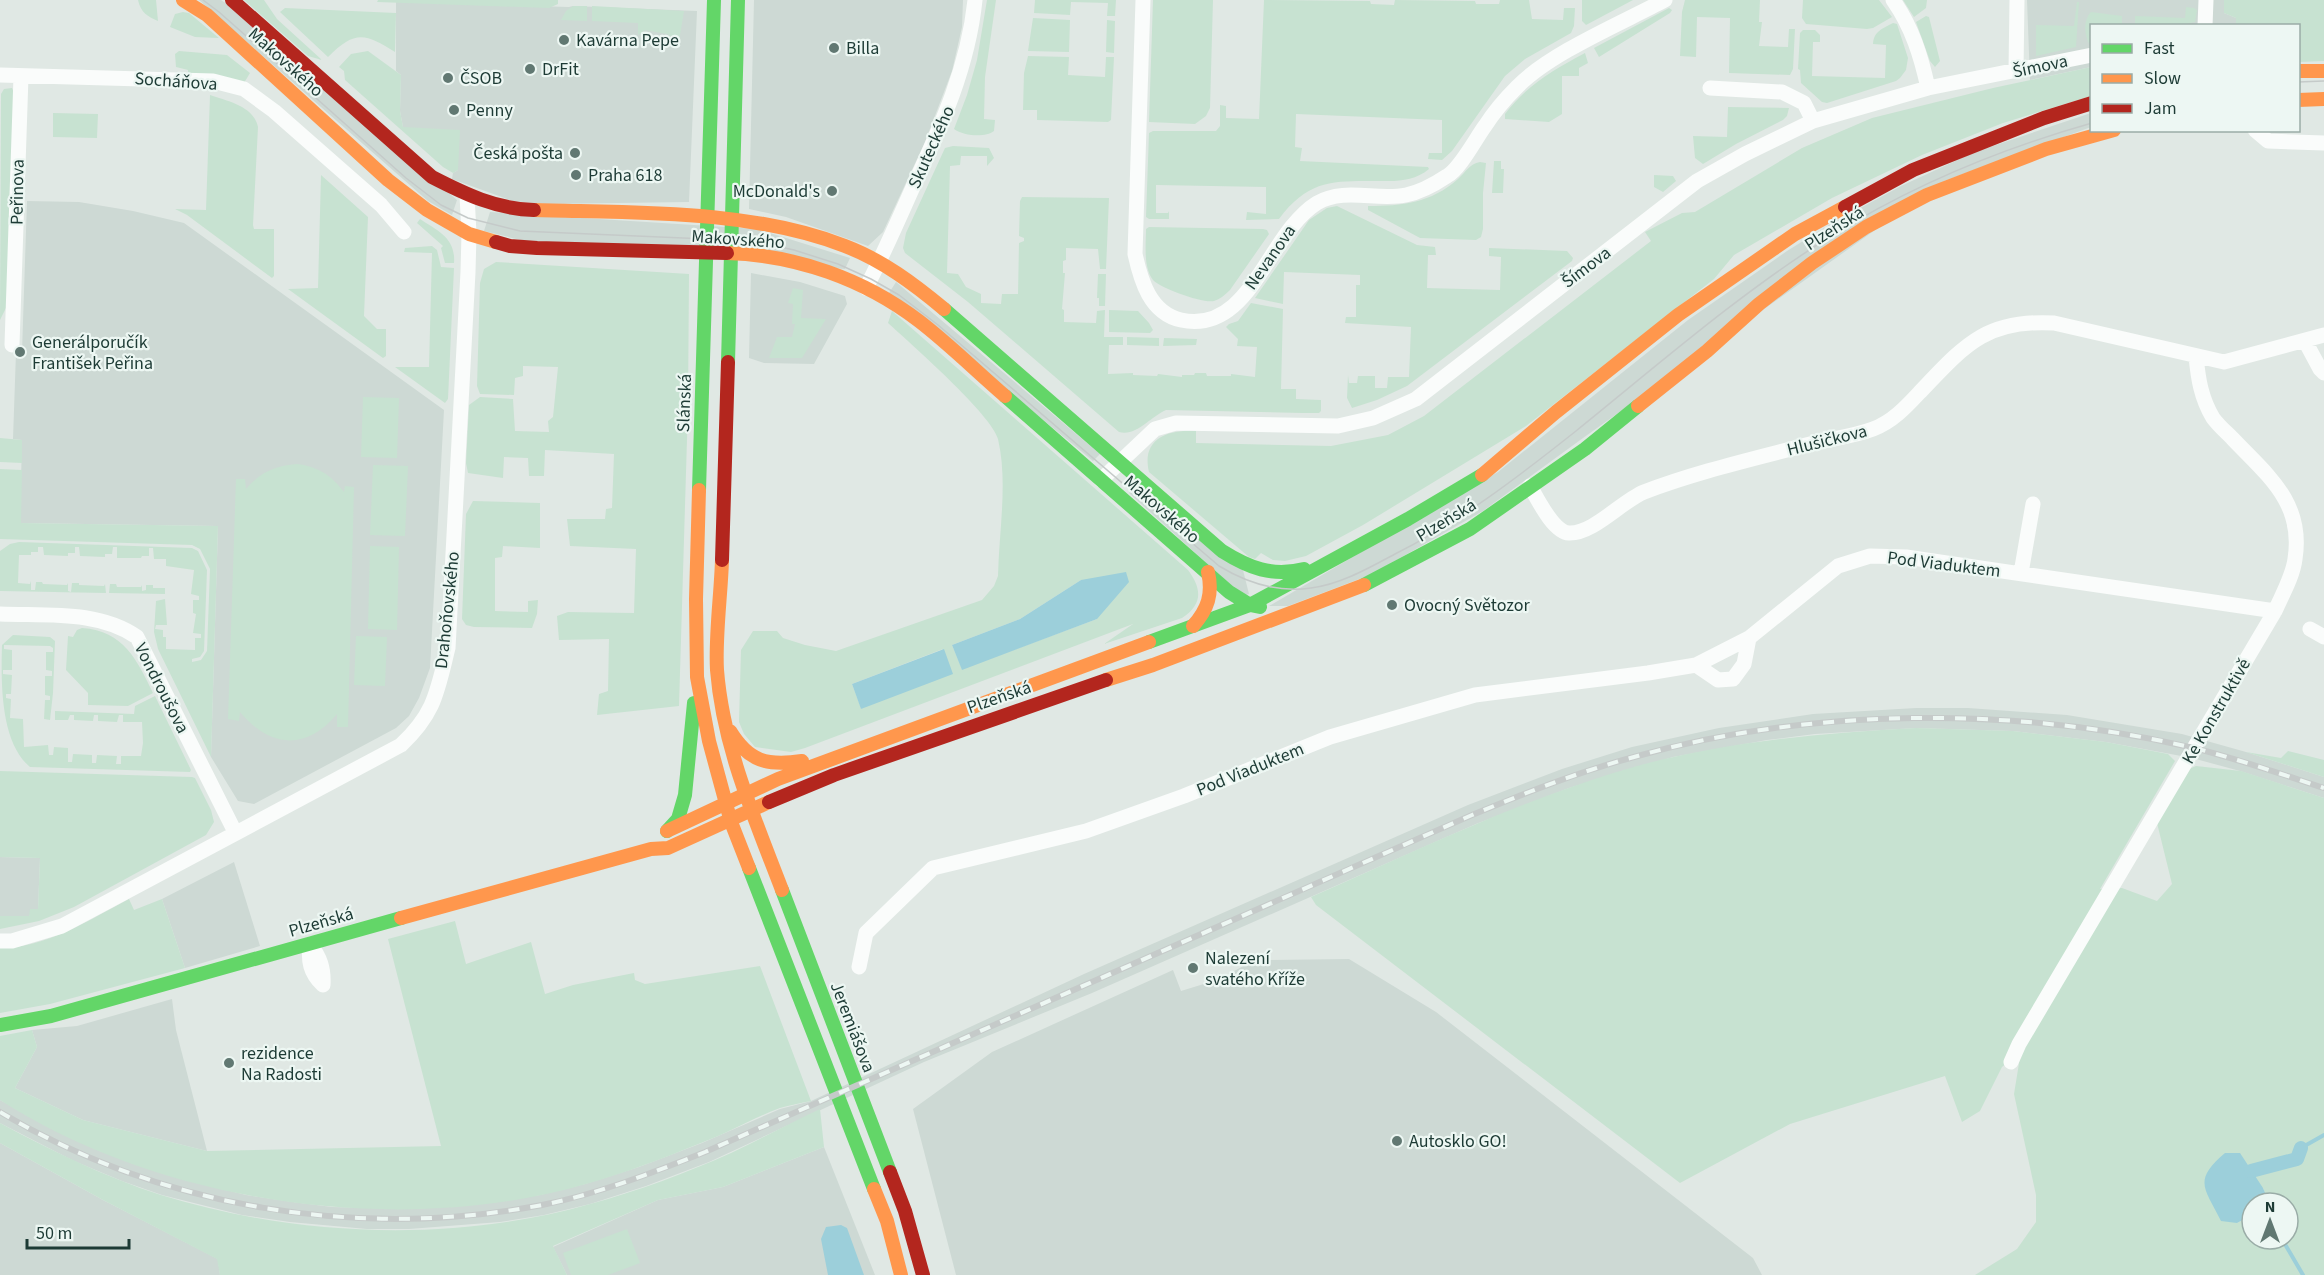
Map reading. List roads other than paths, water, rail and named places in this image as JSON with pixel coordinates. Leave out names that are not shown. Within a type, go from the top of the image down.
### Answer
[{"type":"main road","name":"Makovského","points":[[183,0],[207,15],[388,180],[427,210],[469,234],[510,246],[537,248],[746,254],[809,265],[882,296],[920,321],[1229,592],[1252,593],[1292,614]]},
{"type":"main road","name":"Makovského","points":[[232,0],[432,177],[466,195],[492,204],[524,210],[694,215],[775,226],[845,246],[879,262],[942,307],[1222,551],[1250,568],[1282,574],[1333,559]]},
{"type":"main road","name":"Slánská","points":[[714,0],[696,590],[696,677],[709,741],[726,803]]},
{"type":"main road","points":[[738,0],[717,669],[724,720],[745,794]]},
{"type":"main road","points":[[2300,71],[2324,70]]},
{"type":"main road","points":[[2300,100],[2324,99]]},
{"type":"main road","name":"Plzeňská","points":[[651,849],[667,831],[745,794],[861,748],[1193,626],[1252,593],[1333,559],[1408,519],[1488,471],[1556,412],[1678,315],[1795,234],[1913,170],[2044,118],[2090,103]]},
{"type":"main road","name":"Plzeňská","points":[[0,1025],[51,1016],[651,849],[668,848],[731,822],[751,810],[856,767],[1234,635],[1355,590],[1470,529],[1585,448],[1707,351],[1759,304],[1812,263],[1866,227],[1927,195],[2046,149],[2107,132]]},
{"type":"main road","points":[[1234,635],[1252,593],[1250,568]]},
{"type":"main road","points":[[1193,626],[1206,613],[1211,598],[1212,589],[1208,572]]},
{"type":"main road","points":[[667,831],[678,819],[686,795],[696,677]]},
{"type":"main road","points":[[724,720],[733,737],[744,749],[769,764],[782,765],[861,748]]},
{"type":"main road","name":"Jeremiášova","points":[[745,794],[905,1211],[923,1275]]},
{"type":"main road","points":[[726,803],[731,822],[887,1221],[901,1275]]},
{"type":"street","name":"Skuteckého","points":[[866,288],[938,135],[956,88],[972,29],[975,0]]},
{"type":"street","name":"Nevanova","points":[[1143,0],[1135,254],[1145,289],[1159,309],[1176,319],[1194,322],[1212,320],[1228,312],[1252,286],[1283,235],[1298,217],[1319,202],[1342,195],[1405,195],[1429,187],[1451,175],[1486,124],[1518,86],[1554,59],[1665,0]]},
{"type":"street","points":[[1893,0],[1905,17],[1915,38],[1928,88]]},
{"type":"street","points":[[2016,70],[2017,0]]},
{"type":"street","points":[[2205,24],[2206,0]]},
{"type":"street","name":"Šímova","points":[[1101,480],[1155,429],[1176,423],[1338,426],[1391,411],[1416,399],[1697,181],[1745,154],[1813,121],[1928,88],[2090,55]]},
{"type":"street","name":"Socháňova","points":[[0,75],[213,81],[244,90],[274,111],[381,205],[404,231]]},
{"type":"street","name":"Peřinova","points":[[12,345],[21,76]]},
{"type":"street","points":[[1710,88],[1782,92],[1804,104],[1813,121]]},
{"type":"street","points":[[2257,132],[2268,141],[2324,143]]},
{"type":"street","name":"Drahoňovského","points":[[0,941],[12,941],[62,926],[401,745],[426,719],[437,696],[448,648],[469,234],[466,195]]},
{"type":"street","name":"Hlušičkova","points":[[1530,486],[1553,523],[1566,533],[1579,532],[1642,493],[1797,447],[1874,429],[1900,412],[1961,348],[1994,330],[2013,324],[2054,323],[2224,363],[2324,335]]},
{"type":"street","points":[[2305,341],[2324,373]]},
{"type":"street","name":"Ke Konstruktivě","points":[[2011,1062],[2019,1044],[2275,611],[2295,562],[2297,541],[2295,522],[2289,504],[2279,487],[2213,419],[2199,388],[2196,356]]},
{"type":"street","name":"Pod Viaduktem","points":[[2021,573],[2033,504]]},
{"type":"street","name":"Pod Viaduktem","points":[[860,967],[866,933],[933,868],[1086,831],[1184,796],[1330,737],[1475,695],[1696,665],[1749,638],[1838,566],[1870,556],[1906,557],[2275,611]]},
{"type":"street","name":"Vondroušova","points":[[0,614],[97,619],[123,627],[137,637],[235,832]]},
{"type":"street","points":[[2310,629],[2324,637]]},
{"type":"street","points":[[1696,665],[1718,680],[1733,679],[1744,664],[1749,638]]},
{"type":"water","points":[[1126,572],[1129,582],[1097,619],[962,670],[952,645],[1020,619],[1081,580]]},
{"type":"water","points":[[944,649],[953,674],[861,709],[852,684]]},
{"type":"water","points":[[2225,1153],[2240,1153],[2264,1191],[2240,1191],[2240,1221],[2237,1223],[2221,1221],[2207,1192],[2205,1178]]},
{"type":"water","points":[[841,1225],[847,1228],[864,1275],[828,1275],[821,1239],[826,1227]]},
{"type":"waterway","points":[[2301,1148],[2324,1135]]},
{"type":"waterway","points":[[2251,1171],[2297,1159],[2301,1148]]},
{"type":"waterway","points":[[2289,1251],[2303,1275]]},
{"type":"tram line","points":[[203,0],[406,178],[441,205],[468,218],[520,231],[753,241],[794,250],[838,264],[871,279],[899,295],[938,325],[1219,566],[1252,582],[1287,589],[1322,586],[1354,575],[1466,513],[1554,448],[1764,281],[1861,218],[1957,170],[2090,124]]},
{"type":"tram line","points":[[2300,82],[2324,81]]},
{"type":"railway","points":[[0,1112],[62,1145],[127,1172],[194,1193],[262,1208],[332,1216],[402,1219],[472,1215],[563,1200],[665,1168],[1472,815],[1593,769],[1702,741],[1771,729],[1842,721],[1914,718],[1985,719],[2126,734],[2194,748],[2324,788]]},
{"type":"place","name":"Kavárna Pepe","points":[[564,40]]},
{"type":"place","name":"Billa","points":[[834,48]]},
{"type":"place","name":"DrFit","points":[[530,69]]},
{"type":"place","name":"ČSOB","points":[[448,78]]},
{"type":"place","name":"Penny","points":[[454,110]]},
{"type":"place","name":"Česká pošta","points":[[575,153]]},
{"type":"place","name":"Praha 618","points":[[576,175]]},
{"type":"place","name":"McDonald's","points":[[832,191]]},
{"type":"place","name":"Generálporučík František Peřina","points":[[20,352]]},
{"type":"place","name":"Ovocný Světozor","points":[[1392,605]]},
{"type":"place","name":"Nalezení svatého Kříže","points":[[1193,968]]},
{"type":"place","name":"rezidence Na Radosti","points":[[229,1063]]},
{"type":"place","name":"Autosklo GO!","points":[[1397,1141]]}]
